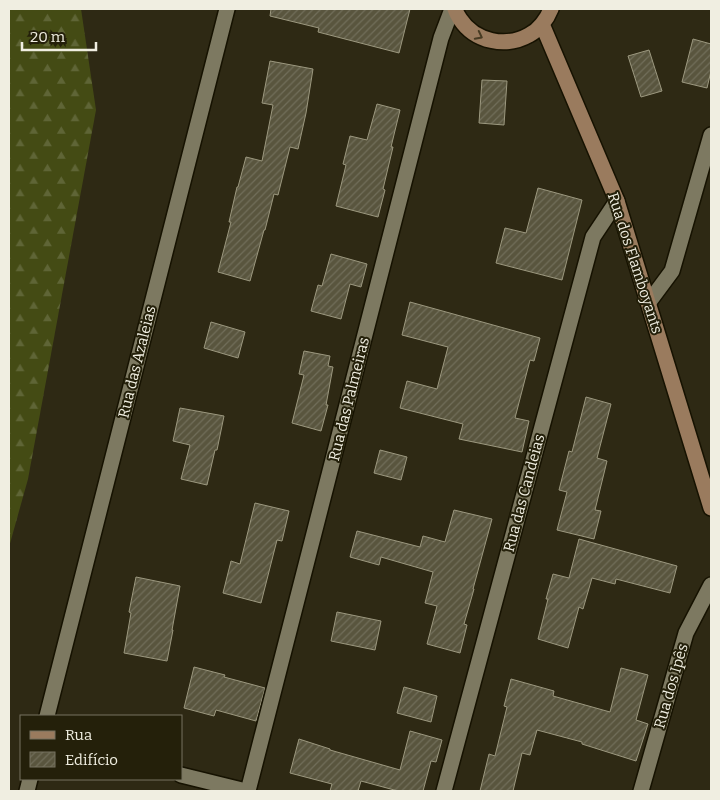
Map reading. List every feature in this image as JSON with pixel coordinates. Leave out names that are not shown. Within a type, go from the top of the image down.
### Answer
[{"type":"street","name":"Rua das Azaleias","points":[[47,715],[227,9]]},
{"type":"street","points":[[453,9],[460,20],[471,31],[485,39],[500,42],[516,41],[530,35],[542,24],[552,9]]},
{"type":"street","name":"Rua das Palmeiras","points":[[247,791],[441,38],[453,9]]},
{"type":"street","name":"Rua dos Flamboyants","points":[[542,24],[617,201],[711,508]]},
{"type":"street","points":[[648,302],[672,271],[711,135]]},
{"type":"street","name":"Rua das Candeias","points":[[444,791],[593,237],[617,201]]},
{"type":"street","name":"Rua dos Ipês","points":[[641,791],[686,633],[711,585]]},
{"type":"street","points":[[182,775],[247,791]]},
{"type":"green space","points":[[9,9],[81,9],[96,110],[28,479],[9,547]]},
{"type":"building","points":[[271,9],[410,9],[399,53],[318,32],[319,28],[270,16]]},
{"type":"building","points":[[693,39],[711,44],[711,71],[707,88],[682,82]]},
{"type":"building","points":[[649,50],[662,91],[641,97],[628,56]]},
{"type":"building","points":[[270,61],[313,69],[298,149],[290,147],[278,195],[274,194],[250,281],[218,272],[231,222],[229,222],[237,187],[246,157],[262,161],[273,105],[262,103]]},
{"type":"building","points":[[482,80],[507,81],[504,125],[479,123]]},
{"type":"building","points":[[377,104],[400,110],[378,217],[336,206],[346,165],[343,164],[350,136],[367,140]]},
{"type":"building","points":[[538,188],[582,200],[562,280],[496,263],[505,228],[526,233]]},
{"type":"building","points":[[331,254],[367,264],[361,287],[350,284],[341,319],[311,311],[318,285],[322,286]]},
{"type":"building","points":[[410,302],[540,338],[534,361],[530,360],[515,418],[529,421],[522,452],[459,439],[463,424],[400,408],[407,381],[437,389],[448,347],[402,335]]},
{"type":"building","points":[[211,322],[245,332],[238,358],[204,348]]},
{"type":"building","points":[[304,351],[330,356],[328,366],[333,367],[326,405],[328,405],[321,431],[292,423],[304,375],[299,374]]},
{"type":"building","points":[[586,397],[611,404],[597,458],[607,461],[595,510],[601,511],[594,539],[557,530],[567,492],[559,490],[569,451],[572,452]]},
{"type":"building","points":[[180,408],[224,416],[207,485],[181,479],[190,445],[173,441]]},
{"type":"building","points":[[380,450],[407,457],[401,480],[374,473]]},
{"type":"building","points":[[255,503],[289,511],[282,541],[277,540],[261,603],[223,593],[231,561],[240,564]]},
{"type":"building","points":[[454,510],[492,519],[464,624],[467,625],[460,653],[427,644],[437,606],[425,603],[433,572],[381,557],[379,565],[350,557],[357,531],[420,547],[423,536],[445,542]]},
{"type":"building","points":[[579,539],[677,566],[670,593],[616,579],[615,584],[592,578],[583,609],[579,607],[568,648],[538,639],[553,574],[569,578]]},
{"type":"building","points":[[136,577],[180,586],[167,661],[124,653]]},
{"type":"building","points":[[337,612],[381,621],[375,650],[331,641]]},
{"type":"building","points":[[194,667],[265,688],[256,721],[216,710],[214,716],[184,708]]},
{"type":"building","points":[[621,668],[648,675],[636,720],[648,724],[636,761],[582,744],[582,742],[537,730],[530,755],[522,753],[513,791],[480,791],[489,754],[495,756],[507,707],[504,706],[511,679],[554,691],[553,696],[610,712]]},
{"type":"building","points":[[404,687],[437,696],[431,722],[397,713]]},
{"type":"building","points":[[410,731],[442,740],[436,762],[431,761],[423,791],[398,791],[361,781],[358,791],[330,791],[332,784],[290,773],[299,739],[400,770]]}]
